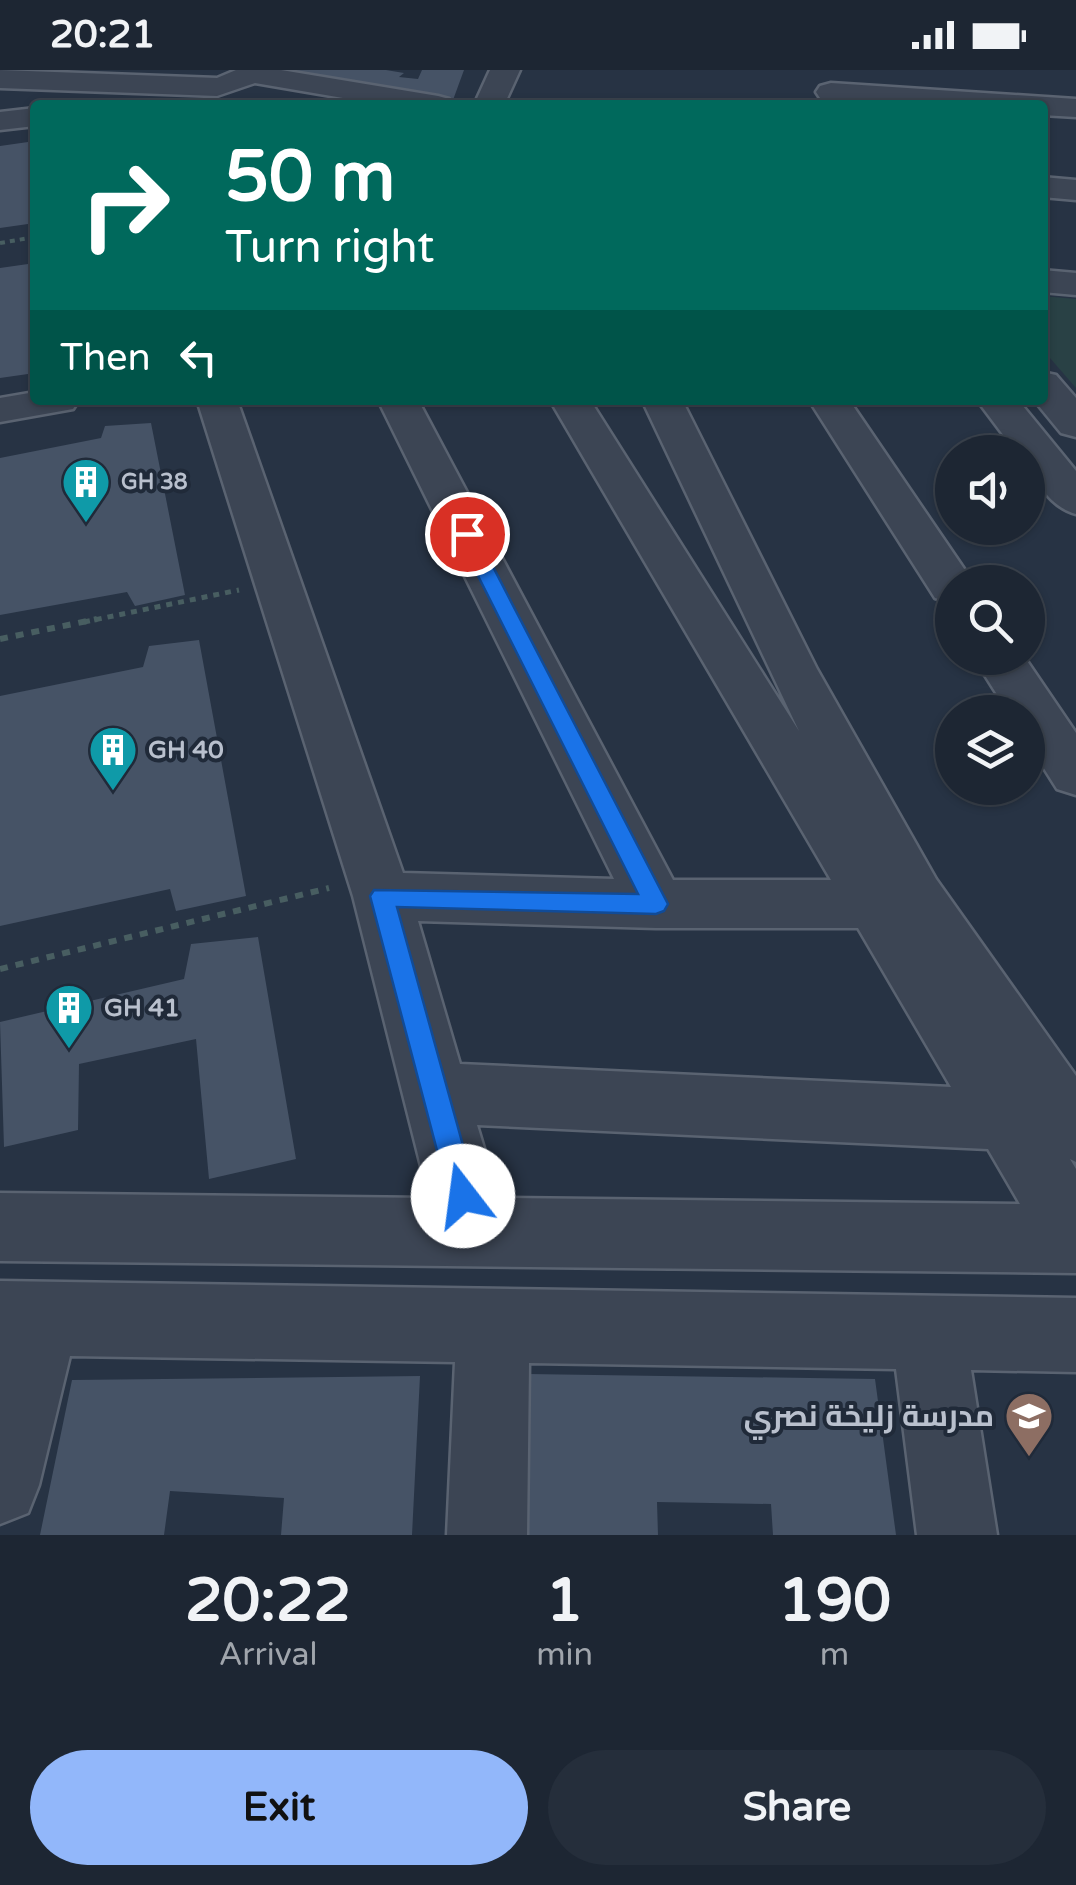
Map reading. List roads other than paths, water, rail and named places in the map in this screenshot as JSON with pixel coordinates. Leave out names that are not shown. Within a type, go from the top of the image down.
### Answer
[{"type":"street","points":[[0,78],[12,70]]},
{"type":"street","points":[[491,100],[505,70]]},
{"type":"street","points":[[0,78],[127,94],[217,87],[233,84],[254,72],[410,100]]},
{"type":"street","points":[[830,89],[965,100]]},
{"type":"street","points":[[1048,106],[1076,108]]},
{"type":"street","points":[[0,121],[30,117]]},
{"type":"street","points":[[1048,188],[1076,190]]},
{"type":"street","points":[[1048,282],[1076,284]]},
{"type":"street","points":[[1048,391],[1076,424]]},
{"type":"street","points":[[0,410],[30,405]]},
{"type":"street","points":[[219,405],[379,887],[463,1196],[478,1232]]},
{"type":"street","points":[[401,405],[656,904]]},
{"type":"street","points":[[573,405],[677,578],[894,900],[1074,1124]]},
{"type":"street","points":[[664,405],[792,669],[894,900],[1007,1121],[1076,1236]]},
{"type":"street","points":[[832,405],[938,565]]},
{"type":"street","points":[[1000,405],[1076,500]]},
{"type":"street","points":[[677,578],[684,545],[698,542],[744,567]]},
{"type":"street","points":[[677,578],[724,606],[744,601],[744,567]]},
{"type":"street","points":[[1010,675],[1076,775]]},
{"type":"street","points":[[379,887],[656,904],[894,900]]},
{"type":"street","points":[[436,1093],[1074,1124]]},
{"type":"street","points":[[0,1227],[1076,1236]]},
{"type":"street","points":[[0,1485],[21,1319],[1076,1335]]},
{"type":"street","points":[[487,1535],[493,1326]]},
{"type":"street","points":[[928,1331],[957,1535]]},
{"type":"place","name":"GH 38","points":[[86,524]]},
{"type":"place","name":"GH 40","points":[[113,792]]},
{"type":"place","name":"GH 41","points":[[69,1050]]},
{"type":"place","name":"مدرسة زليخة نصري","points":[[1029,1458]]}]
